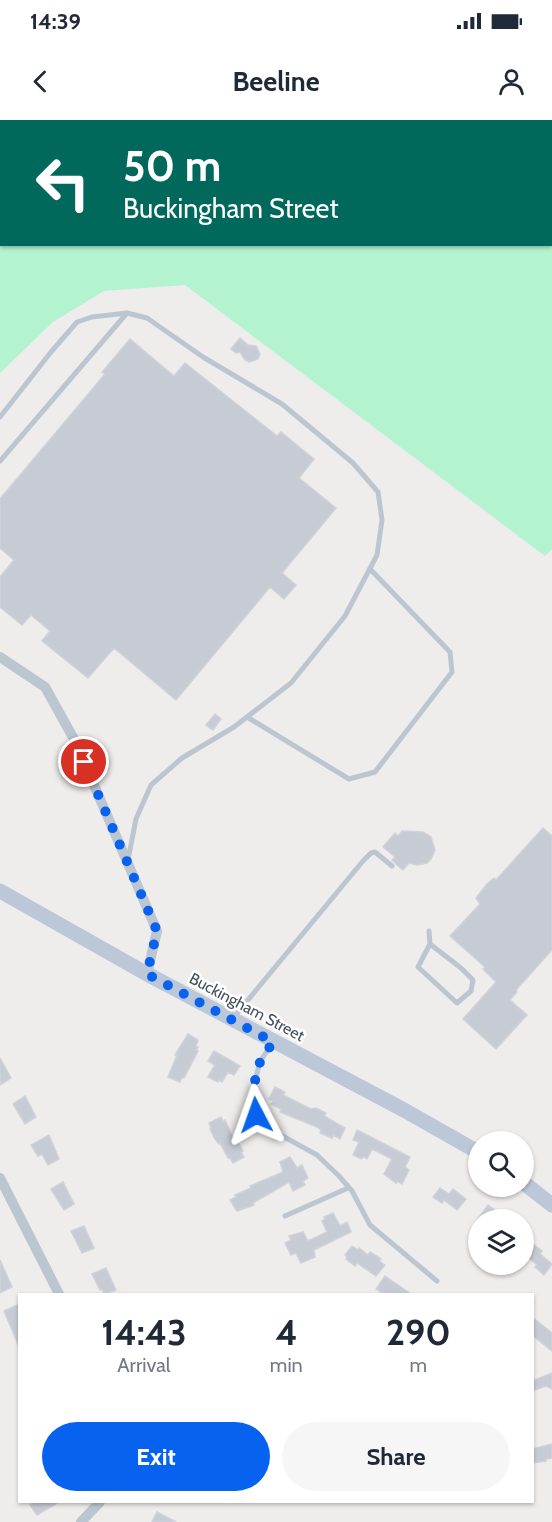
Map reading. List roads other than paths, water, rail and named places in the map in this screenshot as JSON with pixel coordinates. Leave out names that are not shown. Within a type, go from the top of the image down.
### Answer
[{"type":"main road","name":"Buckingham Street","points":[[0,891],[147,974],[468,1146]]},
{"type":"main road","points":[[534,1191],[552,1205]]},
{"type":"street","points":[[0,657],[45,687],[75,741],[157,931],[147,974]]},
{"type":"street","points":[[2,1184],[58,1293]]},
{"type":"street","points":[[81,1522],[99,1503]]},
{"type":"lane","points":[[0,417],[77,322],[92,317],[127,313],[147,318],[202,357],[282,404],[353,463],[378,492],[382,520],[377,555],[345,615],[291,683],[247,717],[182,758],[151,785],[136,819],[128,864]]},
{"type":"lane","points":[[0,461],[127,313]]},
{"type":"lane","points":[[247,717],[349,779],[375,772],[452,672],[450,652],[370,569]]},
{"type":"lane","points":[[231,1019],[371,853],[375,852],[392,866]]},
{"type":"lane","points":[[429,931],[430,944],[418,967],[457,1003],[471,991],[473,980],[430,944]]},
{"type":"lane","points":[[273,1042],[260,1062],[252,1092],[256,1115],[277,1133],[317,1155],[348,1188],[370,1225],[437,1281]]},
{"type":"lane","points":[[285,1216],[348,1188]]}]
